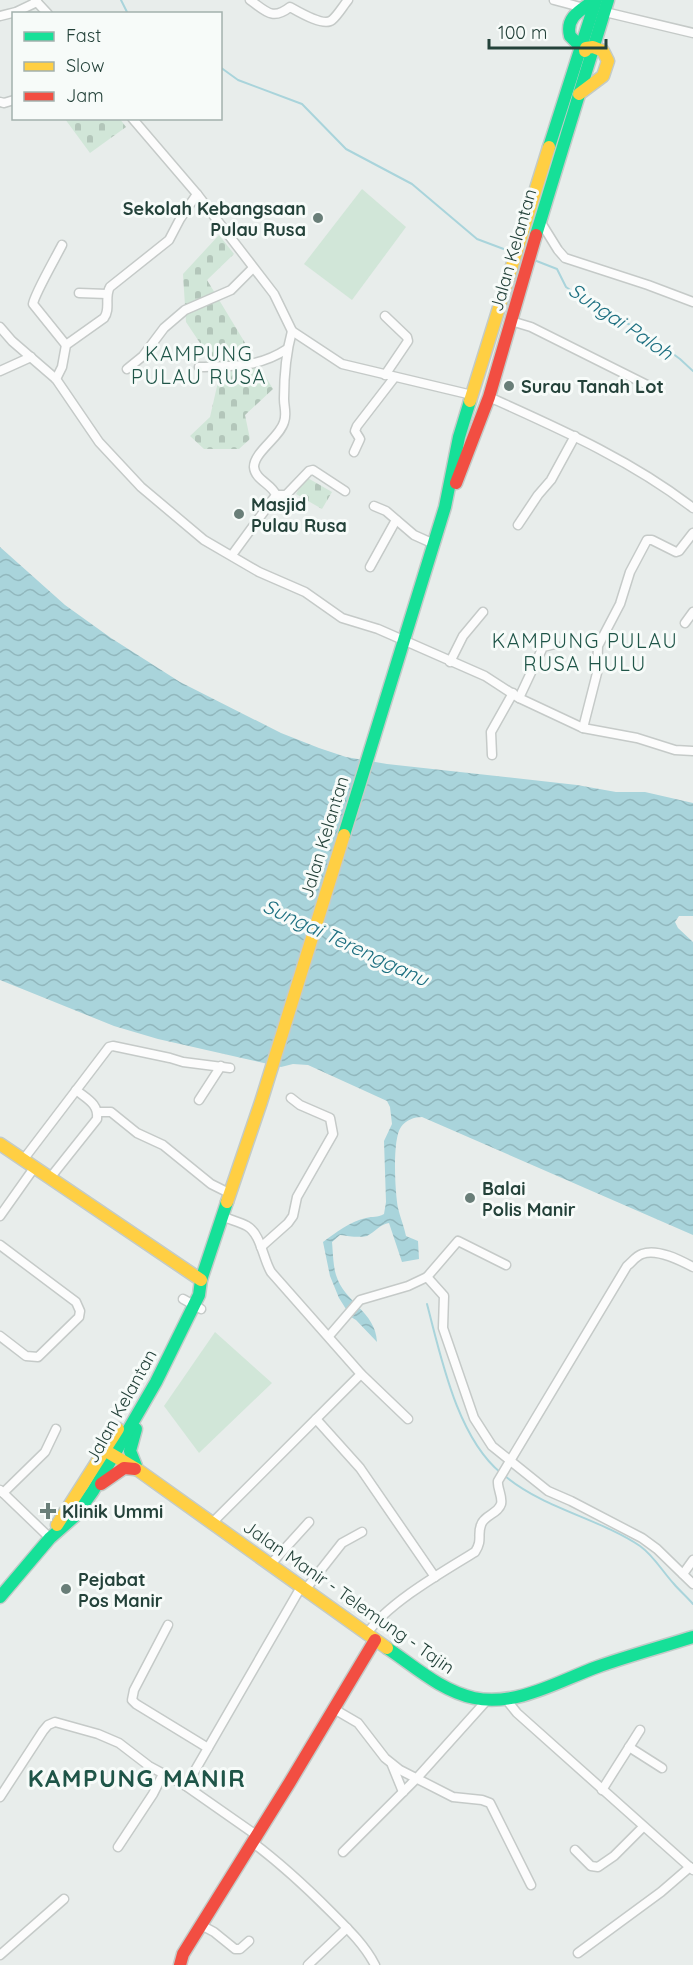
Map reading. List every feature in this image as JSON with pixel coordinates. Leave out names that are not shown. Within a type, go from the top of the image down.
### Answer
[{"type":"main road","points":[[596,0],[575,14],[570,22],[568,32],[571,40],[580,46],[590,40],[605,4]]},
{"type":"main road","name":"Jalan Kelantan","points":[[445,507],[490,395],[523,278],[530,231],[560,114],[596,0]]},
{"type":"main road","name":"Jalan Kelantan","points":[[50,1538],[67,1508],[111,1451],[156,1382],[192,1304],[224,1217],[434,544],[445,507],[459,436],[510,274],[530,231],[540,220],[605,4]]},
{"type":"main road","points":[[560,114],[570,100],[586,48],[593,47],[603,51],[608,61],[606,71],[599,80],[579,94]]},
{"type":"main road","points":[[459,436],[462,443],[468,442],[482,405],[490,395]]},
{"type":"main road","points":[[0,1144],[201,1280]]},
{"type":"main road","name":"Jalan Kelantan","points":[[0,1596],[50,1538],[75,1516],[93,1491],[149,1376],[192,1304]]},
{"type":"main road","points":[[93,1491],[119,1470],[136,1468],[130,1451],[131,1444],[156,1382]]},
{"type":"main road","name":"Jalan Manir - Telemung - Tajin","points":[[111,1451],[447,1689],[474,1698],[505,1698],[531,1694],[581,1673],[692,1639]]},
{"type":"main road","points":[[171,1965],[182,1959],[334,1709],[371,1637]]},
{"type":"street","points":[[250,0],[273,15],[280,15],[292,4],[303,15],[328,22],[348,0]]},
{"type":"street","points":[[16,12],[29,8],[36,1]]},
{"type":"street","points":[[557,1],[584,8]]},
{"type":"street","points":[[557,1],[570,22]]},
{"type":"street","points":[[605,4],[693,33]]},
{"type":"street","points":[[134,120],[196,194],[274,294],[292,331],[342,364],[472,395]]},
{"type":"street","points":[[56,379],[62,367],[66,345],[104,318],[107,314],[107,294],[111,287],[169,240],[196,194]]},
{"type":"street","points":[[540,220],[565,258],[693,302]]},
{"type":"street","points":[[62,245],[33,304],[66,345]]},
{"type":"street","points":[[127,369],[143,356],[164,328],[185,310],[231,290],[253,268]]},
{"type":"street","points":[[79,293],[107,294]]},
{"type":"street","points":[[354,452],[360,440],[356,430],[357,426],[390,376],[408,341],[407,337],[384,316]]},
{"type":"street","points":[[511,321],[531,327],[653,388]]},
{"type":"street","points":[[0,327],[12,341],[56,379],[99,442],[141,487],[195,534],[259,572],[305,592],[342,618],[378,629],[484,676],[516,695],[583,728],[637,738],[675,750],[693,751]]},
{"type":"street","points":[[276,495],[254,469],[258,457],[284,424],[287,349],[292,331]]},
{"type":"street","points":[[199,367],[250,365],[274,357],[287,349]]},
{"type":"street","points":[[0,371],[32,357]]},
{"type":"street","points":[[490,395],[628,464],[665,486],[693,508]]},
{"type":"street","points":[[518,525],[550,480],[575,436]]},
{"type":"street","points":[[276,495],[286,495],[309,471],[313,470],[345,490]]},
{"type":"street","points":[[232,555],[276,495]]},
{"type":"street","points":[[374,506],[386,511],[414,535],[434,544]]},
{"type":"street","points":[[370,567],[396,520]]},
{"type":"street","points":[[583,728],[597,673],[598,646],[620,604],[630,572],[647,540],[652,540],[676,552],[693,533]]},
{"type":"street","points":[[450,662],[463,636],[483,612]]},
{"type":"street","points":[[685,623],[693,612]]},
{"type":"street","points":[[492,755],[491,732],[516,695],[543,647],[555,644]]},
{"type":"street","points":[[23,1160],[106,1050],[113,1046],[183,1062],[230,1068]]},
{"type":"street","points":[[199,1100],[220,1066]]},
{"type":"street","points":[[50,1178],[98,1119],[96,1105],[76,1090]]},
{"type":"street","points":[[261,1247],[293,1216],[297,1197],[333,1134],[330,1118],[300,1105],[291,1098]]},
{"type":"street","points":[[98,1112],[111,1112],[136,1133],[163,1145],[211,1184],[231,1194]]},
{"type":"street","points":[[0,1216],[34,1168]]},
{"type":"street","points":[[224,1217],[248,1226],[256,1235],[271,1272],[361,1374],[408,1419]]},
{"type":"street","points":[[329,1336],[360,1300],[408,1286],[427,1277],[458,1241],[506,1265]]},
{"type":"street","points":[[0,1245],[76,1302],[80,1311],[79,1317],[38,1357],[26,1356],[0,1336]]},
{"type":"street","points":[[371,1637],[374,1623],[435,1577],[475,1552],[480,1545],[481,1525],[484,1519],[501,1504],[498,1481],[627,1266],[646,1252],[676,1259],[693,1267]]},
{"type":"street","points":[[427,1277],[444,1296],[443,1328],[474,1418],[492,1446],[509,1463],[548,1491],[642,1538],[693,1584]]},
{"type":"street","points":[[212,1523],[361,1374]]},
{"type":"street","points":[[316,1419],[360,1468],[435,1577]]},
{"type":"street","points":[[50,1538],[1,1491],[45,1452],[56,1429]]},
{"type":"street","points":[[270,1565],[309,1522]]},
{"type":"street","points":[[186,1786],[303,1588],[342,1543],[362,1532]]},
{"type":"street","points":[[683,1574],[693,1560]]},
{"type":"street","points":[[168,1625],[134,1690],[132,1700],[208,1748]]},
{"type":"street","points":[[505,1698],[517,1713],[691,1869],[578,1953]]},
{"type":"street","points":[[344,1852],[417,1779],[488,1699]]},
{"type":"street","points":[[334,1709],[358,1723],[366,1731],[392,1764],[403,1792]]},
{"type":"street","points":[[0,1797],[48,1725],[55,1722],[111,1739],[163,1774],[186,1786],[254,1839],[285,1866],[347,1928],[366,1948],[375,1965]]},
{"type":"street","points":[[602,1790],[640,1730]]},
{"type":"street","points":[[629,1747],[662,1768]]},
{"type":"street","points":[[392,1764],[459,1799],[482,1800],[490,1803],[531,1885]]},
{"type":"street","points":[[118,1847],[153,1794],[163,1774]]},
{"type":"street","points":[[575,1850],[591,1866],[598,1867],[614,1856],[643,1827]]},
{"type":"street","points":[[0,1955],[64,1899]]},
{"type":"street","points":[[201,1926],[214,1932],[235,1949],[240,1949],[249,1941]]},
{"type":"street","points":[[308,1965],[347,1928]]},
{"type":"green space","points":[[66,120],[121,120],[126,127],[90,153]]},
{"type":"green space","points":[[362,189],[406,227],[352,300],[304,264]]},
{"type":"green space","points":[[219,235],[234,254],[207,280],[273,389],[245,415],[250,439],[239,449],[204,449],[190,436],[210,417],[220,373],[186,322],[183,274]]},
{"type":"green space","points":[[306,477],[332,492],[322,509],[296,494]]},
{"type":"green space","points":[[215,1332],[272,1383],[199,1453],[164,1406]]},
{"type":"water","name":"Sungai Terengganu","points":[[0,547],[65,605],[111,638],[180,682],[281,733],[319,748],[346,757],[387,764],[577,785],[616,792],[645,792],[693,803],[693,916],[679,916],[675,922],[693,942],[693,1235],[422,1117],[413,1118],[401,1127],[398,1133],[395,1179],[398,1208],[406,1236],[418,1241],[419,1259],[402,1262],[389,1223],[367,1236],[340,1235],[332,1242],[335,1271],[340,1284],[366,1315],[375,1332],[377,1342],[351,1317],[339,1298],[330,1276],[323,1242],[355,1222],[384,1214],[386,1202],[384,1141],[392,1124],[387,1101],[308,1065],[293,1064],[281,1067],[158,1039],[114,1026],[0,980]]},
{"type":"waterway","name":"Sungai Paloh","points":[[121,0],[127,12]]},
{"type":"waterway","name":"Sungai Paloh","points":[[222,68],[238,80],[302,104],[346,149],[412,184],[477,239],[509,251]]},
{"type":"waterway","name":"Sungai Paloh","points":[[534,260],[557,269],[566,287],[601,311],[639,329],[693,371]]},
{"type":"waterway","points":[[427,1304],[445,1371],[462,1418],[486,1458],[501,1473]]},
{"type":"waterway","points":[[505,1476],[537,1497],[624,1536],[640,1546],[650,1554],[693,1604]]},
{"type":"traffic: fast","points":[[580,46],[570,36],[570,24],[575,15],[595,0]]},
{"type":"traffic: fast","points":[[549,147],[596,0]]},
{"type":"traffic: fast","points":[[536,235],[608,0]]},
{"type":"traffic: fast","points":[[344,835],[445,507],[459,437],[470,401]]},
{"type":"traffic: fast","points":[[0,1597],[50,1538],[75,1516],[93,1491],[156,1382],[199,1295],[201,1280],[227,1202]]},
{"type":"traffic: fast","points":[[136,1429],[130,1451],[136,1466]]},
{"type":"traffic: fast","points":[[387,1648],[450,1690],[462,1695],[490,1700],[521,1696],[597,1667],[693,1637]]},
{"type":"traffic: slow","points":[[579,94],[603,76],[608,61],[603,51],[593,47],[586,48],[585,51]]},
{"type":"traffic: slow","points":[[470,401],[549,147]]},
{"type":"traffic: slow","points":[[227,1202],[261,1102],[344,835]]},
{"type":"traffic: slow","points":[[0,1144],[201,1280]]},
{"type":"traffic: slow","points":[[57,1525],[118,1429]]},
{"type":"traffic: slow","points":[[106,1451],[138,1470],[387,1648]]},
{"type":"traffic: jam","points":[[456,483],[489,397],[536,235]]},
{"type":"traffic: jam","points":[[101,1484],[124,1468],[135,1469]]},
{"type":"traffic: jam","points":[[180,1965],[183,1954],[375,1640]]},
{"type":"place","name":"Sekolah Kebangsaan Pulau Rusa","points":[[318,218]]},
{"type":"place","name":"Surau Tanah Lot","points":[[509,386]]},
{"type":"place","name":"Masjid Pulau Rusa","points":[[239,514]]},
{"type":"place","name":"Balai Polis Manir","points":[[470,1198]]},
{"type":"place","name":"Klinik Ummi","points":[[48,1511]]},
{"type":"place","name":"Pejabat Pos Manir","points":[[66,1589]]},
{"type":"district","name":"KAMPUNG PULAU RUSA","points":[[199,364]]},
{"type":"district","name":"KAMPUNG PULAU RUSA HULU","points":[[585,652]]},
{"type":"district","name":"KAMPUNG MANIR","points":[[137,1778]]}]
